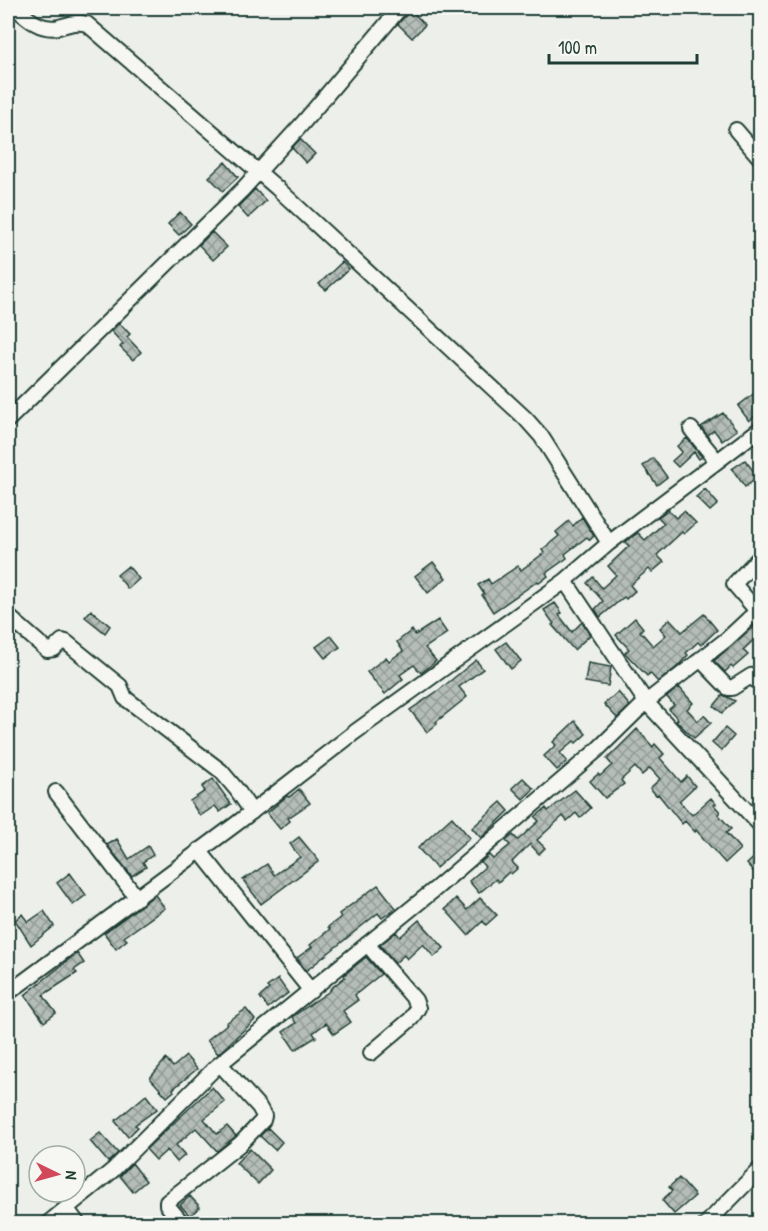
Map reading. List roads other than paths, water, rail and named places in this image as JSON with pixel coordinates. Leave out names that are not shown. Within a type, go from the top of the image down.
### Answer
[{"type":"street","points":[[16,8],[45,27],[57,27],[77,22],[87,24],[259,172],[525,418],[541,436],[609,543]]},
{"type":"street","points":[[8,420],[259,172],[400,8]]},
{"type":"street","points":[[736,130],[760,158]]},
{"type":"street","points":[[692,429],[717,461]]},
{"type":"street","points":[[8,993],[252,812],[355,732],[565,581],[609,543],[760,429]]},
{"type":"street","points":[[47,1224],[113,1170],[220,1064],[518,818],[596,751],[646,702],[759,614],[734,584],[760,557]]},
{"type":"street","points":[[565,581],[646,702],[760,825]]},
{"type":"street","points":[[8,616],[47,650],[54,649],[62,641],[66,642],[120,686],[125,698],[221,771],[252,812]]},
{"type":"street","points":[[700,659],[728,688],[732,688],[751,676],[760,684]]},
{"type":"street","points":[[56,792],[137,898]]},
{"type":"street","points":[[199,850],[311,991]]},
{"type":"street","points":[[367,944],[415,1000],[418,1008],[411,1019],[371,1053]]},
{"type":"street","points":[[183,1224],[167,1202],[240,1144],[263,1120],[264,1116],[259,1107],[220,1064]]},
{"type":"street","points":[[706,1224],[760,1169]]},
{"type":"street","points":[[67,1209],[78,1224]]}]
